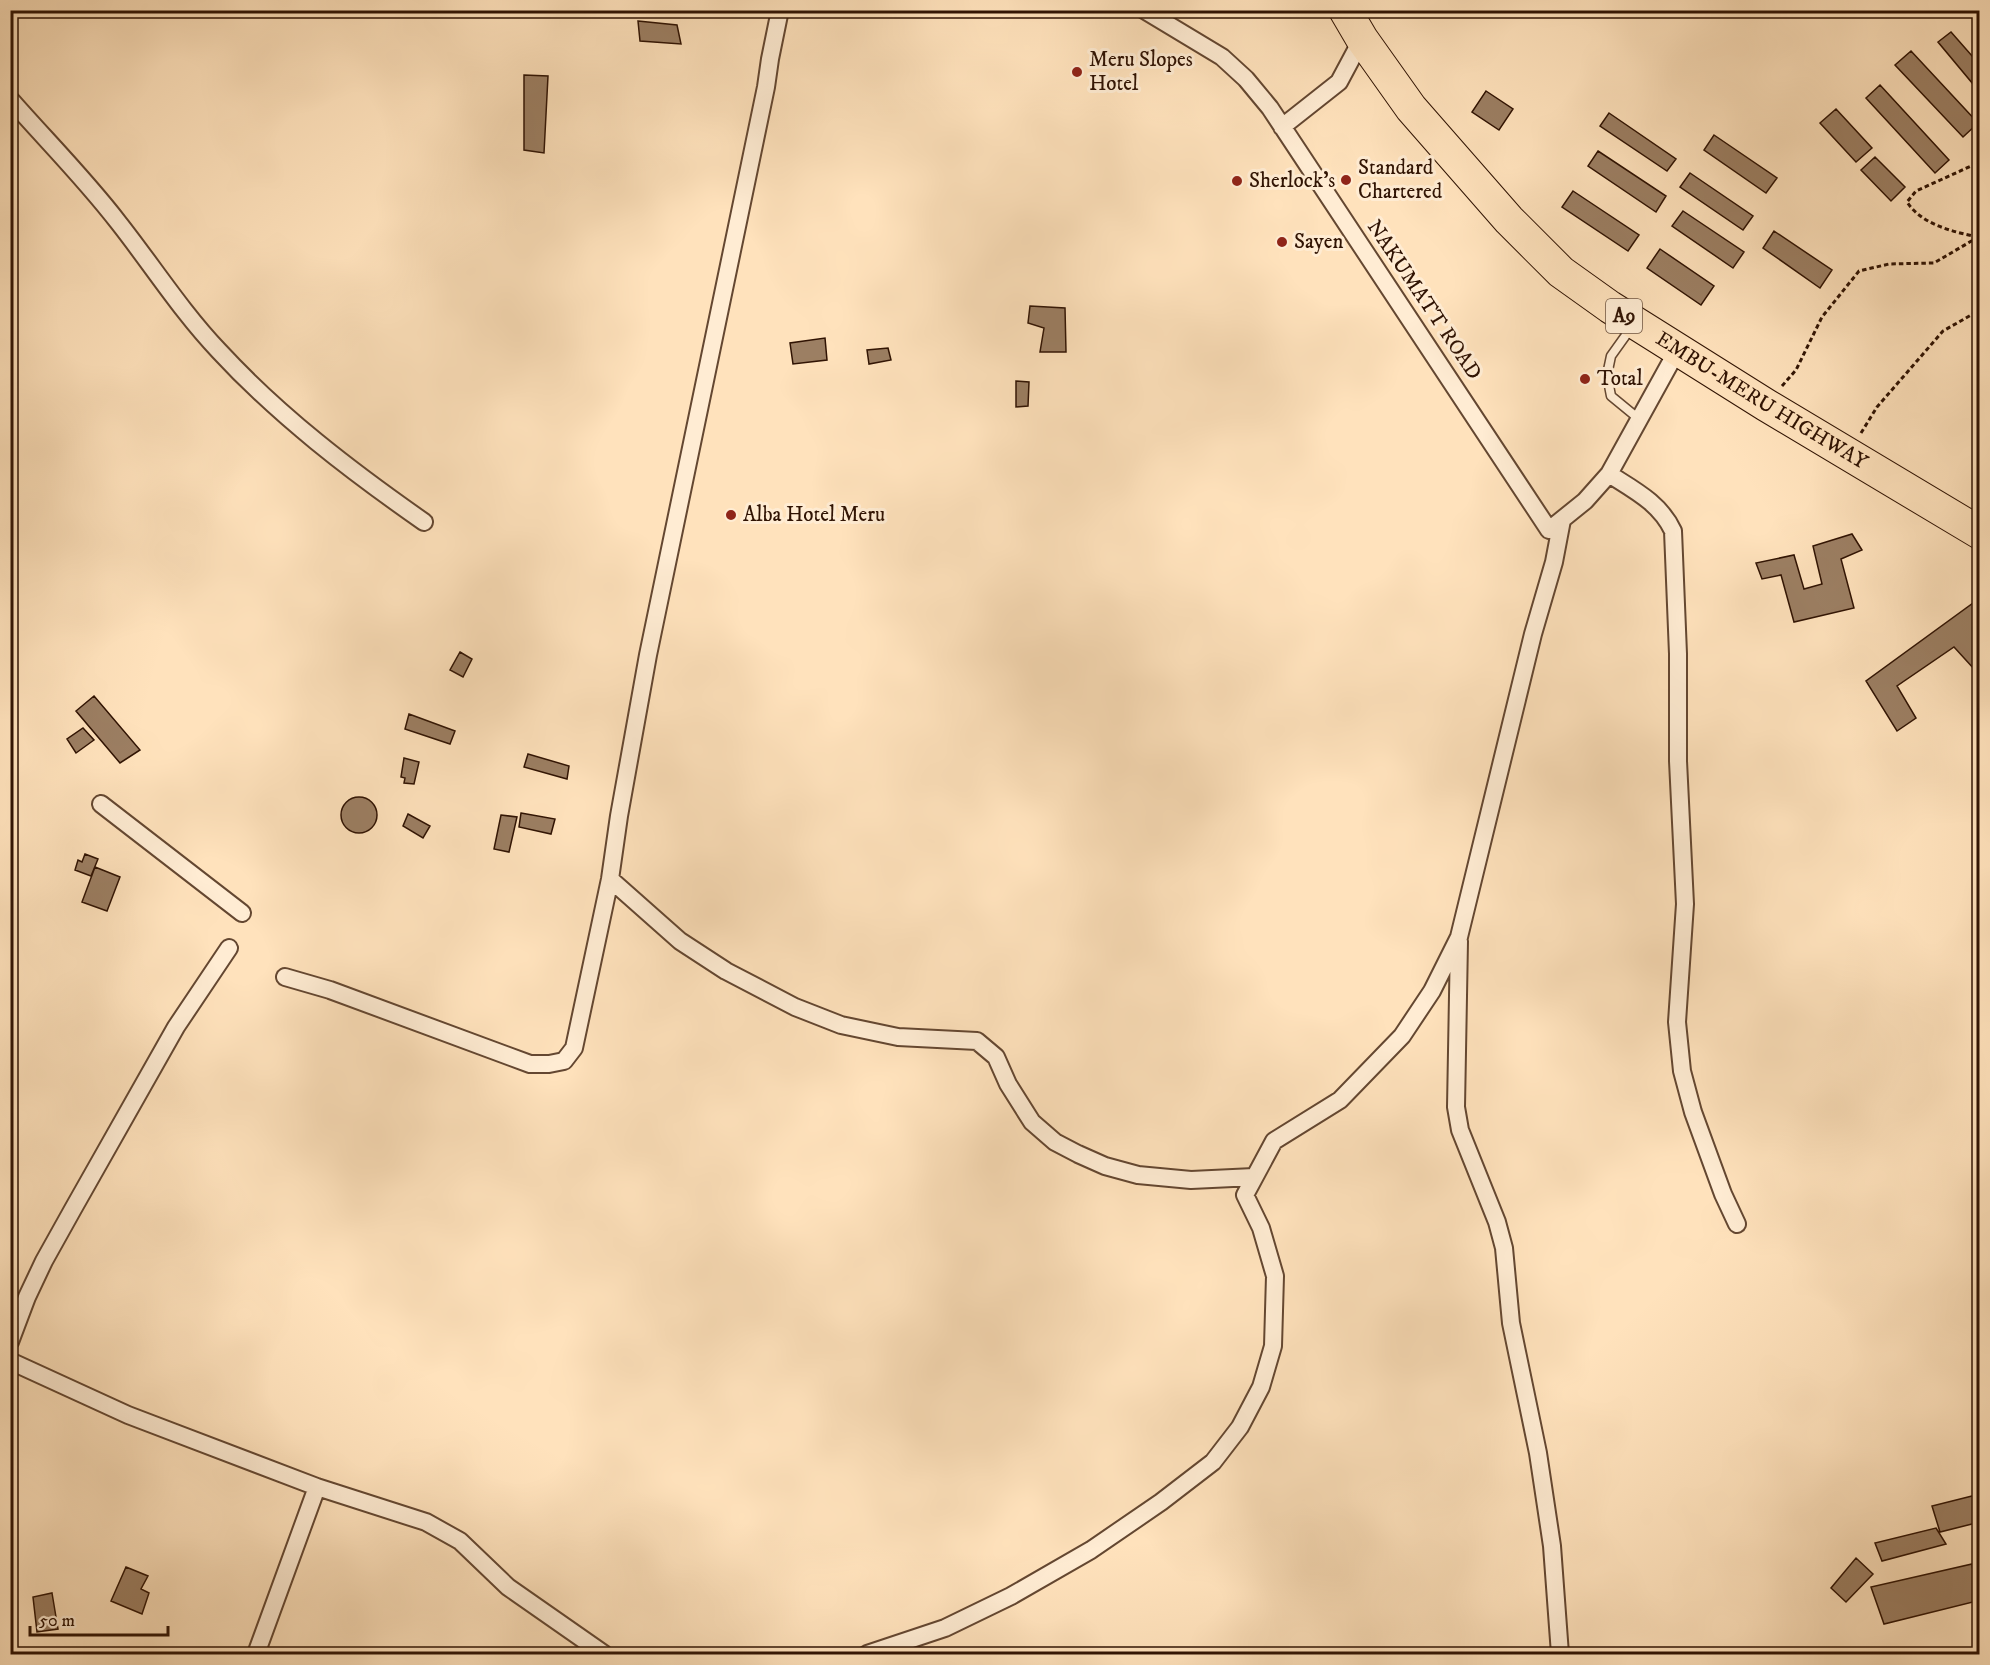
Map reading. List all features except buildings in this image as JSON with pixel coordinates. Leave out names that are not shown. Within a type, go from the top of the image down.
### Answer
[{"type":"highway","name":"EMBU-MERU HIGHWAY","points":[[1345,10],[1362,39],[1411,108],[1509,220],[1561,272],[1766,405],[1980,533]]},
{"type":"street","points":[[285,976],[330,990],[530,1064],[564,1061],[574,1048],[610,879],[648,655],[780,10]]},
{"type":"street","name":"NAKUMATT ROAD","points":[[1144,10],[1222,57],[1246,79],[1270,108],[1556,525]]},
{"type":"street","points":[[1282,127],[1339,82],[1362,39]]},
{"type":"street","points":[[10,99],[117,220],[177,303],[219,352],[289,419],[376,489],[424,522]]},
{"type":"street","points":[[1560,1654],[1552,1546],[1538,1453],[1511,1323],[1503,1248],[1497,1222],[1460,1130],[1456,1107],[1459,937],[1533,634],[1554,562],[1556,525],[1585,501],[1609,474],[1678,349]]},
{"type":"street","points":[[1609,474],[1656,505],[1667,517],[1673,531],[1678,761],[1685,904],[1677,1022],[1682,1071],[1693,1112],[1723,1194],[1737,1224]]},
{"type":"street","points":[[101,804],[242,913]]},
{"type":"street","points":[[610,879],[680,941],[726,971],[795,1007],[841,1025],[898,1037],[977,1041],[996,1057],[1008,1084],[1032,1122],[1055,1142],[1078,1154],[1105,1166],[1138,1175],[1191,1180],[1254,1177]]},
{"type":"street","points":[[867,1654],[945,1628],[1011,1596],[1091,1550],[1161,1502],[1212,1462],[1240,1427],[1261,1387],[1273,1346],[1275,1276],[1261,1228],[1245,1195],[1274,1141],[1340,1100],[1402,1036],[1432,991],[1459,937]]},
{"type":"street","points":[[10,1342],[44,1261],[176,1027],[229,948]]},
{"type":"street","points":[[10,1361],[128,1415],[316,1487],[426,1522],[460,1541],[508,1587],[604,1654]]},
{"type":"street","points":[[256,1654],[316,1487]]},
{"type":"lane","points":[[1635,322],[1611,356],[1607,375],[1611,396],[1639,419]]},
{"type":"path","points":[[1979,237],[1950,231],[1913,211],[1906,202],[1916,191],[1980,162]]},
{"type":"path","points":[[1766,405],[1796,370],[1822,317],[1859,271],[1889,264],[1934,263],[1979,237]]},
{"type":"path","points":[[1848,456],[1877,407],[1943,331],[1980,310]]},
{"type":"place","name":"Meru Slopes Hotel","points":[[1077,72]]},
{"type":"place","name":"Standard Chartered","points":[[1346,180]]},
{"type":"place","name":"Sherlock's","points":[[1237,181]]},
{"type":"place","name":"Sayen","points":[[1282,242]]},
{"type":"place","name":"Total","points":[[1585,379]]},
{"type":"place","name":"Alba Hotel Meru","points":[[731,515]]}]
